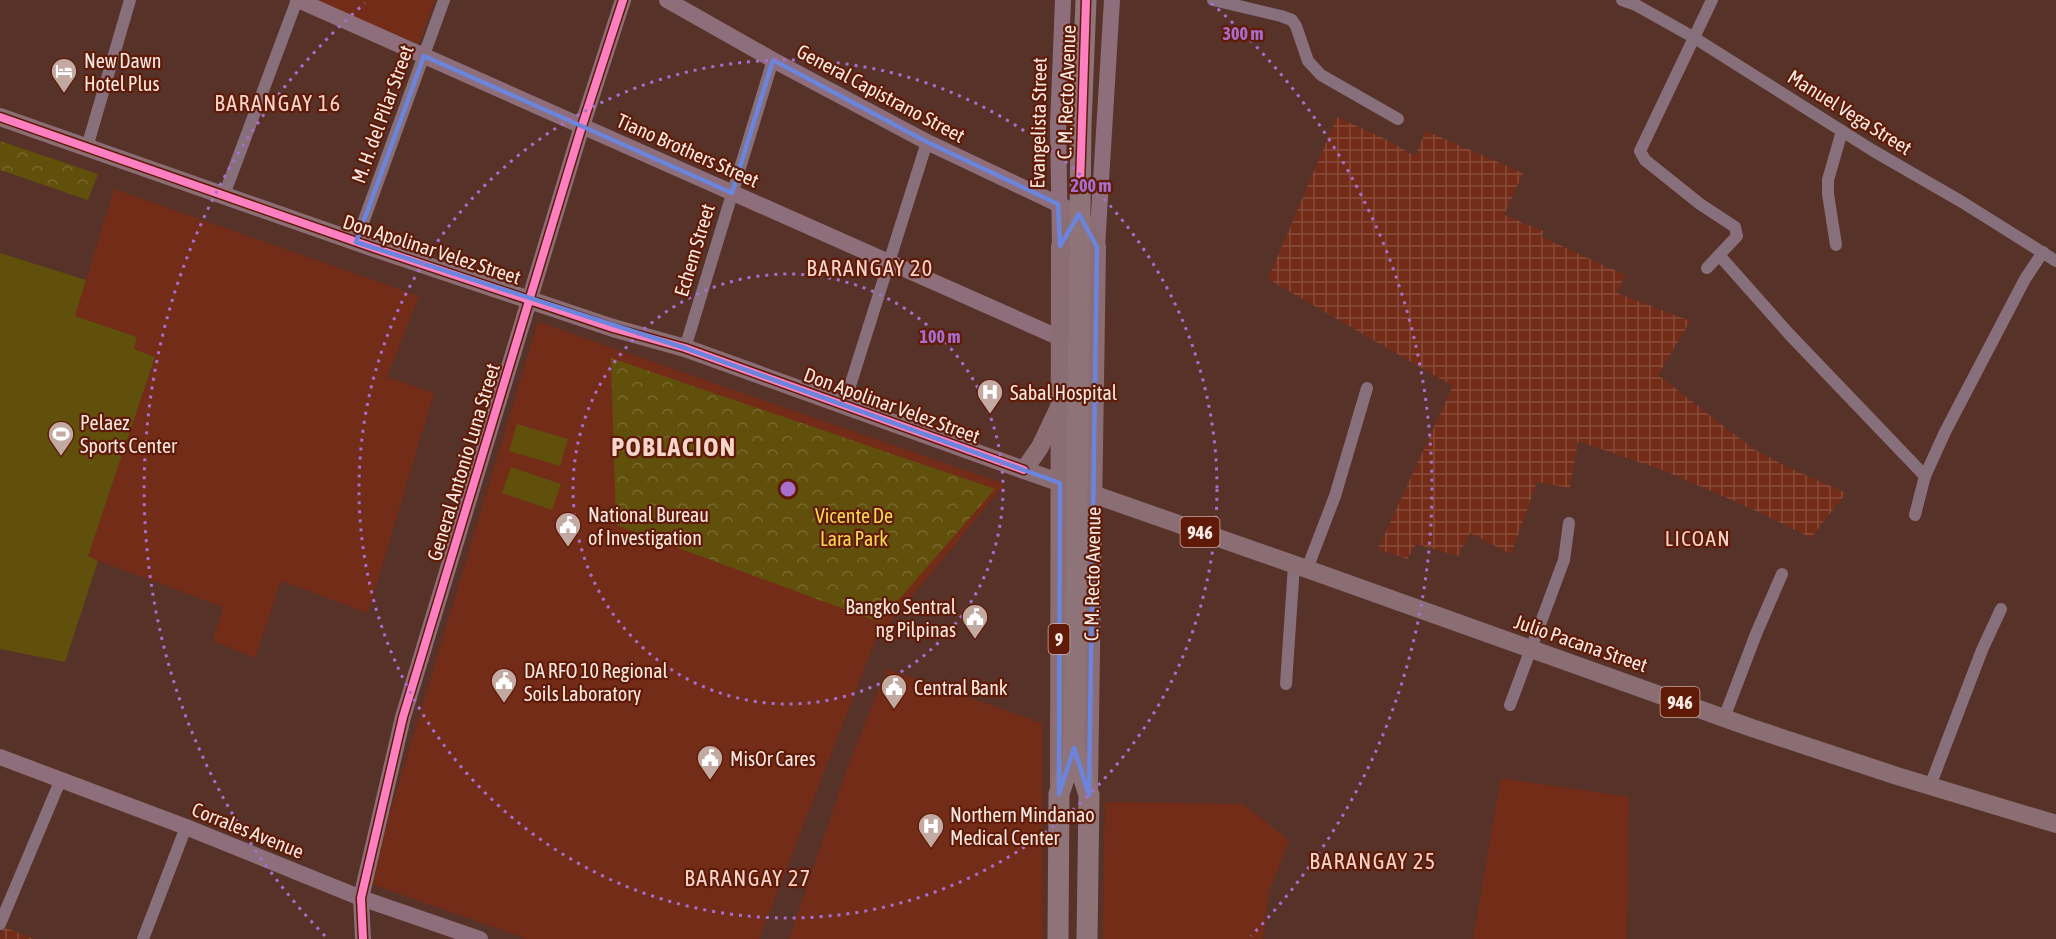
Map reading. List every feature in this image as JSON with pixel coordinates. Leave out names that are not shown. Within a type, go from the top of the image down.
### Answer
[{"type":"highway","name":"C. M. Recto Avenue","points":[[1058,939],[1059,794],[1074,748],[1076,605],[1069,400],[1079,214],[1086,0]]},
{"type":"highway","name":"C. M. Recto Avenue","points":[[1074,748],[1089,795],[1087,939]]},
{"type":"main road","name":"Don Apolinar Velez Street","points":[[0,117],[356,242],[613,328],[685,348],[1094,495]]},
{"type":"main road","name":"C. M. Recto Avenue","points":[[1059,794],[1060,483],[1069,400],[1060,338],[1060,246],[1079,214]]},
{"type":"main road","name":"C. M. Recto Avenue","points":[[1079,214],[1097,247],[1089,795]]},
{"type":"main road","points":[[1024,470],[1069,400]]},
{"type":"main road","name":"Julio Pacana Street","points":[[1094,495],[1724,718],[1930,786],[2056,824]]},
{"type":"street","points":[[87,147],[129,0]]},
{"type":"street","points":[[224,195],[297,0]]},
{"type":"street","name":"Tiano Brothers Street","points":[[297,0],[1060,338]]},
{"type":"street","name":"M. H. del Pilar Street","points":[[356,242],[444,0]]},
{"type":"street","name":"General Antonio Luna Street","points":[[363,939],[361,898],[404,717],[582,126],[623,0]]},
{"type":"street","name":"General Capistrano Street","points":[[667,0],[773,60],[927,142],[1079,214]]},
{"type":"street","name":"Evangelista Street","points":[[1060,246],[1059,57],[1063,0]]},
{"type":"street","points":[[1097,247],[1112,0]]},
{"type":"street","points":[[1213,0],[1292,20],[1308,61],[1321,75],[1398,119]]},
{"type":"street","name":"Manuel Vega Street","points":[[1622,0],[1640,3],[1842,131],[2056,261]]},
{"type":"street","points":[[1707,268],[1737,236],[1735,227],[1700,204],[1645,160],[1640,151],[1712,0]]},
{"type":"street","name":"Echem Street","points":[[685,348],[773,60]]},
{"type":"street","points":[[1836,245],[1828,180],[1842,131]]},
{"type":"street","points":[[844,405],[927,142]]},
{"type":"street","points":[[1914,514],[1925,476],[1945,432],[2025,279],[2043,252]]},
{"type":"street","points":[[1719,255],[1791,335],[1925,476]]},
{"type":"street","points":[[1286,684],[1301,567],[1335,496],[1367,388]]},
{"type":"street","points":[[1510,705],[1563,560],[1569,523]]},
{"type":"street","points":[[1724,718],[1782,574]]},
{"type":"street","points":[[1930,786],[1982,650],[2001,609]]},
{"type":"street","name":"Corrales Avenue","points":[[0,757],[186,827],[361,898],[480,939]]},
{"type":"street","points":[[0,924],[61,779]]},
{"type":"street","points":[[143,939],[186,827]]},
{"type":"highlighted area","points":[[424,56],[732,193],[773,60],[927,142],[1058,204],[1060,246],[1079,214],[1097,247],[1089,795],[1074,748],[1059,794],[1060,483],[685,348],[356,242]]},
{"type":"shaded area","points":[[311,0],[435,0],[419,44]]},
{"type":"shaded area","points":[[1337,117],[1415,156],[1426,131],[1523,173],[1504,215],[1543,231],[1542,237],[1625,275],[1617,293],[1690,321],[1658,375],[1752,448],[1785,466],[1846,493],[1811,538],[1761,513],[1665,471],[1578,441],[1570,488],[1537,482],[1511,554],[1470,533],[1458,556],[1416,544],[1407,559],[1378,549],[1453,386],[1268,279]]},
{"type":"shaded area","points":[[114,189],[419,296],[387,377],[434,393],[368,613],[281,581],[255,658],[213,641],[223,607],[88,557],[155,357],[134,349],[137,337],[75,316]]},
{"type":"shaded area","points":[[538,322],[1005,484],[875,641],[759,939],[527,939],[369,883]]},
{"type":"shaded area","name":"Northern Mindanao Medical Center","points":[[887,669],[1042,723],[1043,939],[789,939],[851,758]]},
{"type":"shaded area","points":[[1501,778],[1629,797],[1627,939],[1473,939]]},
{"type":"shaded area","points":[[1105,802],[1243,804],[1289,840],[1269,892],[1263,939],[1103,939]]},
{"type":"shaded area","points":[[3,927],[34,939],[0,939]]},
{"type":"green space","points":[[0,141],[98,174],[88,200],[0,170]]},
{"type":"green space","name":"Pelaez Sports Center","points":[[0,253],[86,280],[75,316],[137,337],[134,349],[155,357],[88,556],[98,561],[65,662],[0,649]]},
{"type":"green space","name":"Vicente De Lara Park","points":[[611,358],[995,489],[879,622],[616,525]]},
{"type":"green space","points":[[517,424],[568,439],[560,466],[509,451]]},
{"type":"green space","points":[[511,467],[561,484],[552,510],[502,493]]},
{"type":"cycle path","points":[[363,939],[361,898],[403,717],[582,126],[623,0]]},
{"type":"cycle path","points":[[1080,185],[1086,0]]},
{"type":"cycle path","points":[[0,117],[374,248],[613,328],[685,348],[1024,470]]},
{"type":"place","name":"New Dawn Hotel Plus","points":[[64,94]]},
{"type":"place","name":"Sabal Hospital","points":[[990,415]]},
{"type":"place","name":"Pelaez Sports Center","points":[[61,457]]},
{"type":"place","name":"National Bureau of Investigation","points":[[568,548]]},
{"type":"place","name":"Bangko Sentral ng Pilpinas","points":[[975,640]]},
{"type":"place","name":"DA RFO 10 Regional Soils Laboratory","points":[[504,704]]},
{"type":"place","name":"Central Bank","points":[[894,710]]},
{"type":"place","name":"MisOr Cares","points":[[710,781]]},
{"type":"place","name":"Northern Mindanao Medical Center","points":[[931,849]]},
{"type":"district","name":"BARANGAY 16","points":[[278,103]]},
{"type":"district","name":"BARANGAY 20","points":[[870,268]]},
{"type":"district","name":"POBLACION","points":[[674,447]]},
{"type":"district","name":"LICOAN","points":[[1698,538]]},
{"type":"district","name":"BARANGAY 25","points":[[1373,861]]},
{"type":"district","name":"BARANGAY 27","points":[[748,878]]}]
